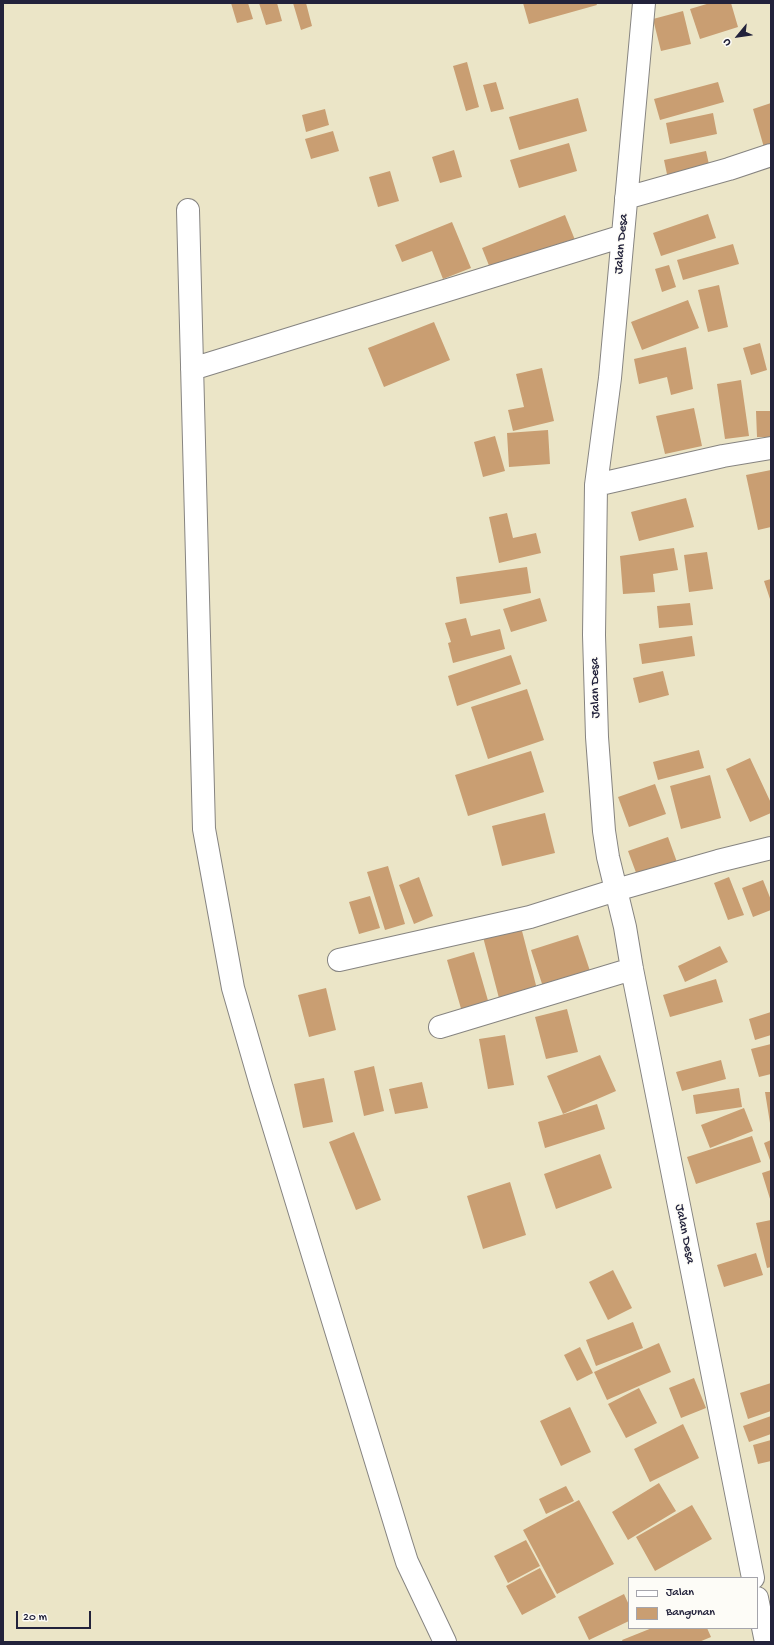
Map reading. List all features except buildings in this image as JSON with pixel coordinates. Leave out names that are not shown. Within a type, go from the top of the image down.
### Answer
[{"type":"street","name":"Jalan Desa","points":[[644,3],[610,378],[596,485],[594,634],[597,737],[604,831],[608,857],[625,927],[632,969],[753,1577]]},
{"type":"street","points":[[626,198],[729,169],[771,155]]},
{"type":"street","points":[[188,210],[204,829],[233,988],[260,1085],[407,1562],[445,1642]]},
{"type":"street","points":[[192,369],[623,236]]},
{"type":"street","points":[[596,485],[723,456],[771,448]]},
{"type":"street","points":[[339,960],[530,917],[616,890],[718,861],[771,848]]},
{"type":"street","points":[[440,1027],[632,969]]},
{"type":"street","points":[[758,1603],[766,1642]]}]
